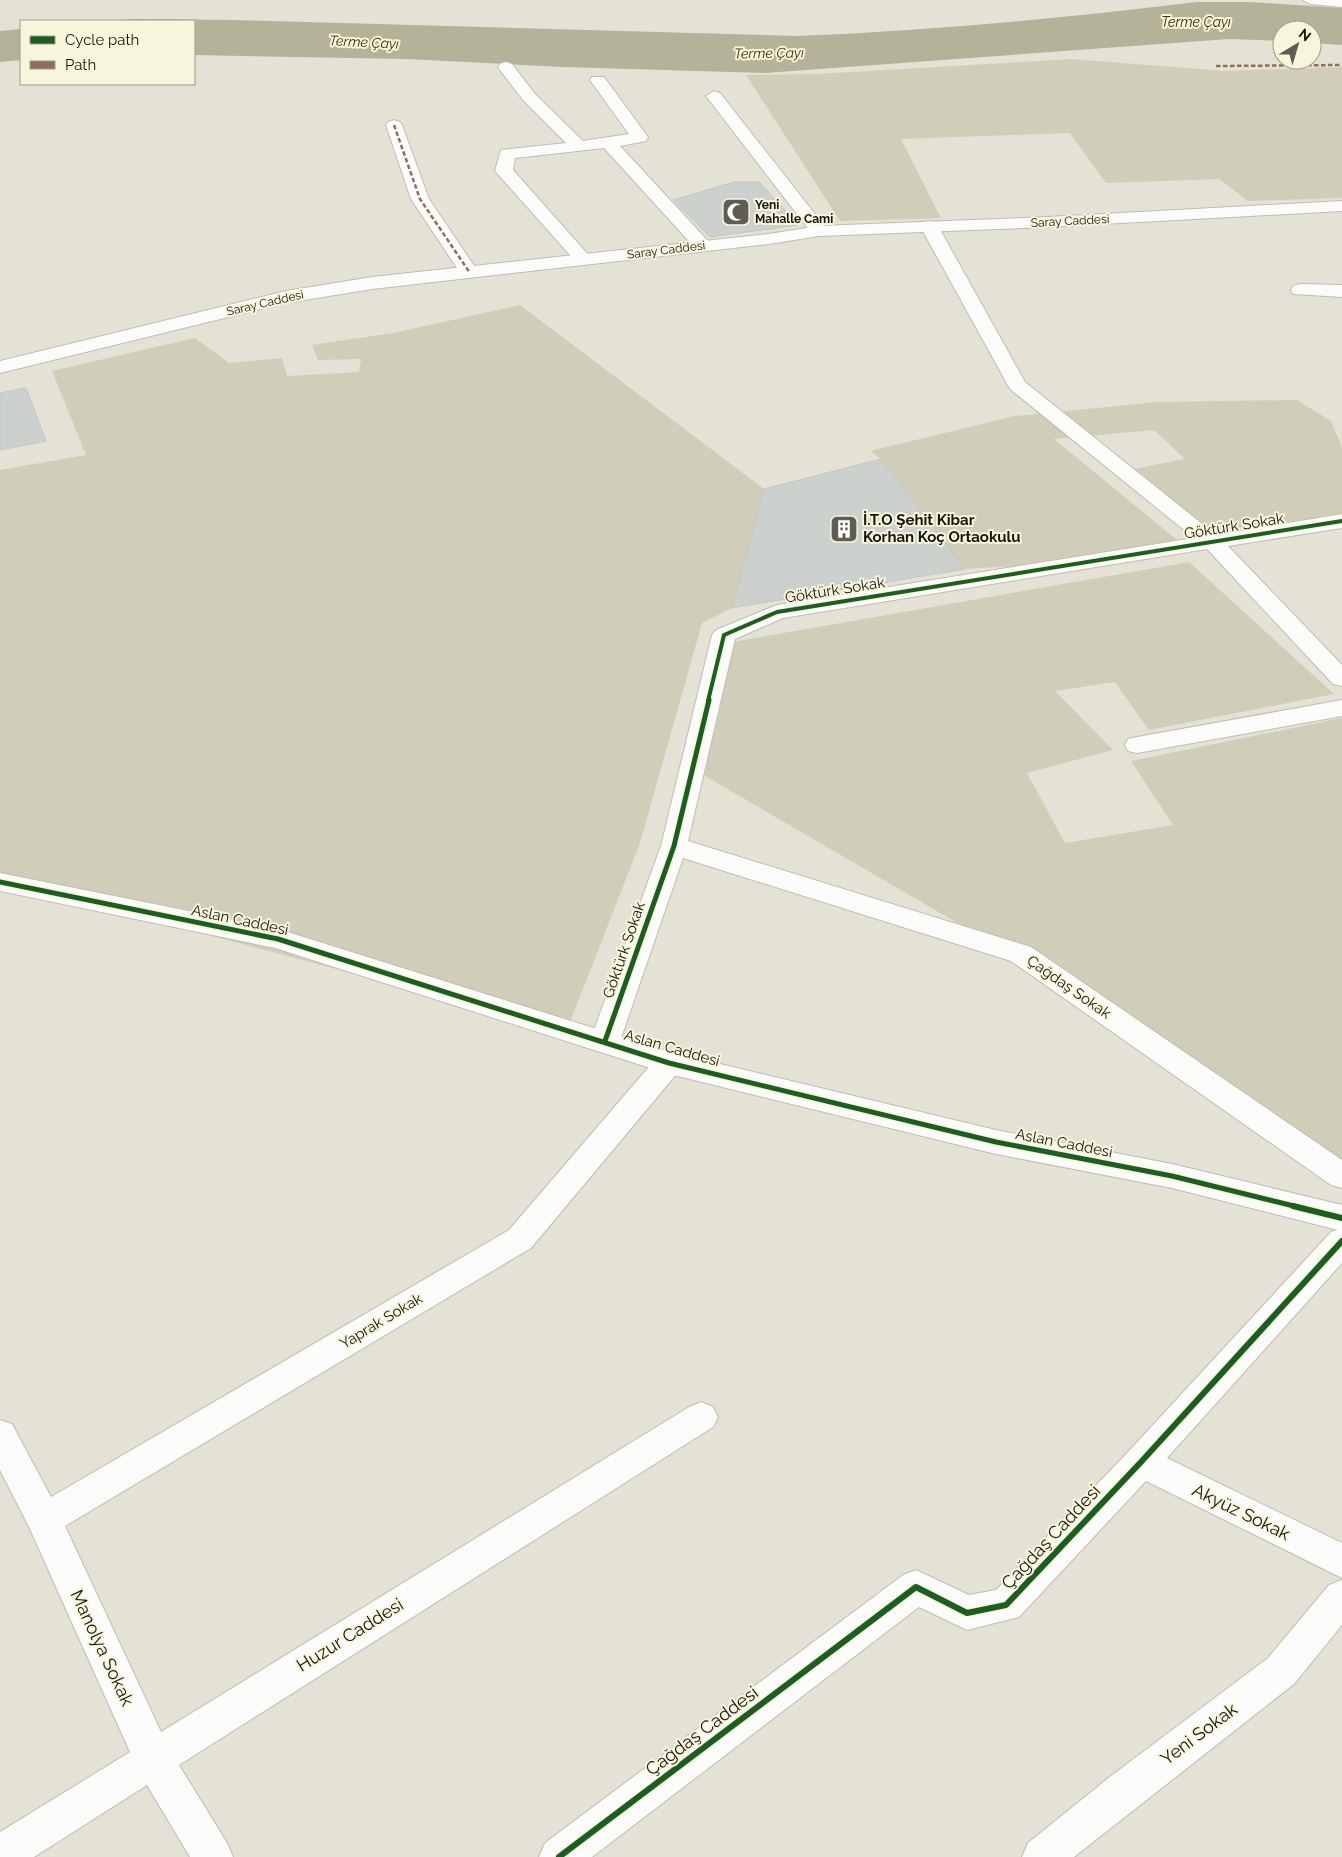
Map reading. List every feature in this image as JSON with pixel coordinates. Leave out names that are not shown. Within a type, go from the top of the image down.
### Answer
[{"type":"street","points":[[1310,0],[1342,3]]},
{"type":"street","points":[[506,67],[529,97],[579,146]]},
{"type":"street","points":[[583,260],[504,171],[506,154],[608,143],[640,136],[598,80]]},
{"type":"street","points":[[714,96],[819,231]]},
{"type":"street","points":[[394,126],[420,200],[470,273]]},
{"type":"street","points":[[608,143],[702,245]]},
{"type":"street","name":"Saray Caddesi","points":[[0,367],[286,297],[372,283],[769,239],[819,231],[1048,222],[1342,206]]},
{"type":"street","points":[[929,226],[1017,386],[1212,542],[1342,679]]},
{"type":"street","points":[[1300,290],[1342,291]]},
{"type":"street","name":"Göktürk Sokak","points":[[605,1041],[674,846],[724,635],[777,612],[1342,521]]},
{"type":"street","points":[[1137,745],[1342,708]]},
{"type":"street","name":"Çağdaş Sokak","points":[[674,846],[1021,954],[1342,1176]]},
{"type":"street","name":"Aslan Caddesi","points":[[0,882],[278,939],[605,1041],[668,1063],[996,1142],[1172,1176],[1342,1218]]},
{"type":"street","name":"Yaprak Sokak","points":[[44,1520],[520,1239],[668,1063]]},
{"type":"street","name":"Çağdaş Caddesi","points":[[560,1857],[916,1586],[967,1613],[1006,1605],[1342,1241]]},
{"type":"street","name":"Huzur Caddesi","points":[[0,1855],[701,1417]]},
{"type":"street","name":"Manolya Sokak","points":[[0,1436],[44,1520],[153,1758],[213,1857]]},
{"type":"street","name":"Akyüz Sokak","points":[[1140,1462],[1342,1561]]},
{"type":"street","name":"Yeni Sokak","points":[[1042,1857],[1125,1790],[1281,1671],[1342,1597]]},
{"type":"shaded area","points":[[1072,59],[1224,71],[1322,70],[1322,68],[1342,67],[1342,198],[1248,201],[1219,179],[1106,183],[1070,133],[901,139],[941,218],[840,221],[746,75],[816,74]]},
{"type":"shaded area","points":[[520,305],[764,489],[732,608],[702,623],[640,843],[567,1030],[0,880],[0,470],[86,455],[52,371],[195,338],[229,363],[282,358],[287,376],[359,372],[361,359],[318,360],[312,345],[393,333]]},
{"type":"shaded area","points":[[1297,400],[1331,421],[1342,447],[1342,514],[1202,534],[1124,471],[1185,459],[1154,430],[1054,439],[1177,540],[1029,565],[965,569],[881,459],[870,451],[1015,416],[1158,402]]},
{"type":"shaded area","points":[[1189,562],[1334,694],[1149,730],[1115,682],[1055,691],[1113,750],[1027,773],[1065,843],[1173,825],[1131,761],[1342,718],[1342,1181],[1016,957],[705,776],[727,643]]},
{"type":"water","name":"Terme Çayı","points":[[1197,2],[1249,2],[1342,8],[1342,45],[1322,44],[1322,20],[1272,20],[1272,41],[1229,39],[765,73],[564,67],[406,59],[195,55],[195,20],[122,20],[136,19],[234,20],[797,36],[898,31],[998,23]]},
{"type":"water","points":[[20,29],[20,60],[0,62],[0,31]]},
{"type":"building","name":"Yeni Mahalle Cami","points":[[734,182],[759,182],[799,225],[710,237],[673,200]]},
{"type":"building","points":[[26,388],[46,441],[0,450],[0,393]]},
{"type":"building","name":"İ.T.O Şehit Kibar Korhan Koç Ortaokulu","points":[[881,459],[965,569],[732,608],[764,489]]},
{"type":"marked path","points":[[1216,66],[1342,65]]},
{"type":"marked path","points":[[394,125],[420,199],[470,273]]},
{"type":"cycle path","points":[[605,1041],[674,846],[724,635],[777,612],[1342,521]]},
{"type":"cycle path","points":[[0,882],[278,939],[669,1063],[996,1142],[1172,1176],[1342,1218]]},
{"type":"cycle path","points":[[559,1857],[916,1587],[967,1613],[1006,1605],[1141,1462],[1342,1241]]},
{"type":"place","name":"Yeni Mahalle Cami","points":[[736,212]]},
{"type":"place","name":"İ.T.O Şehit Kibar Korhan Koç Ortaokulu","points":[[844,529]]}]
